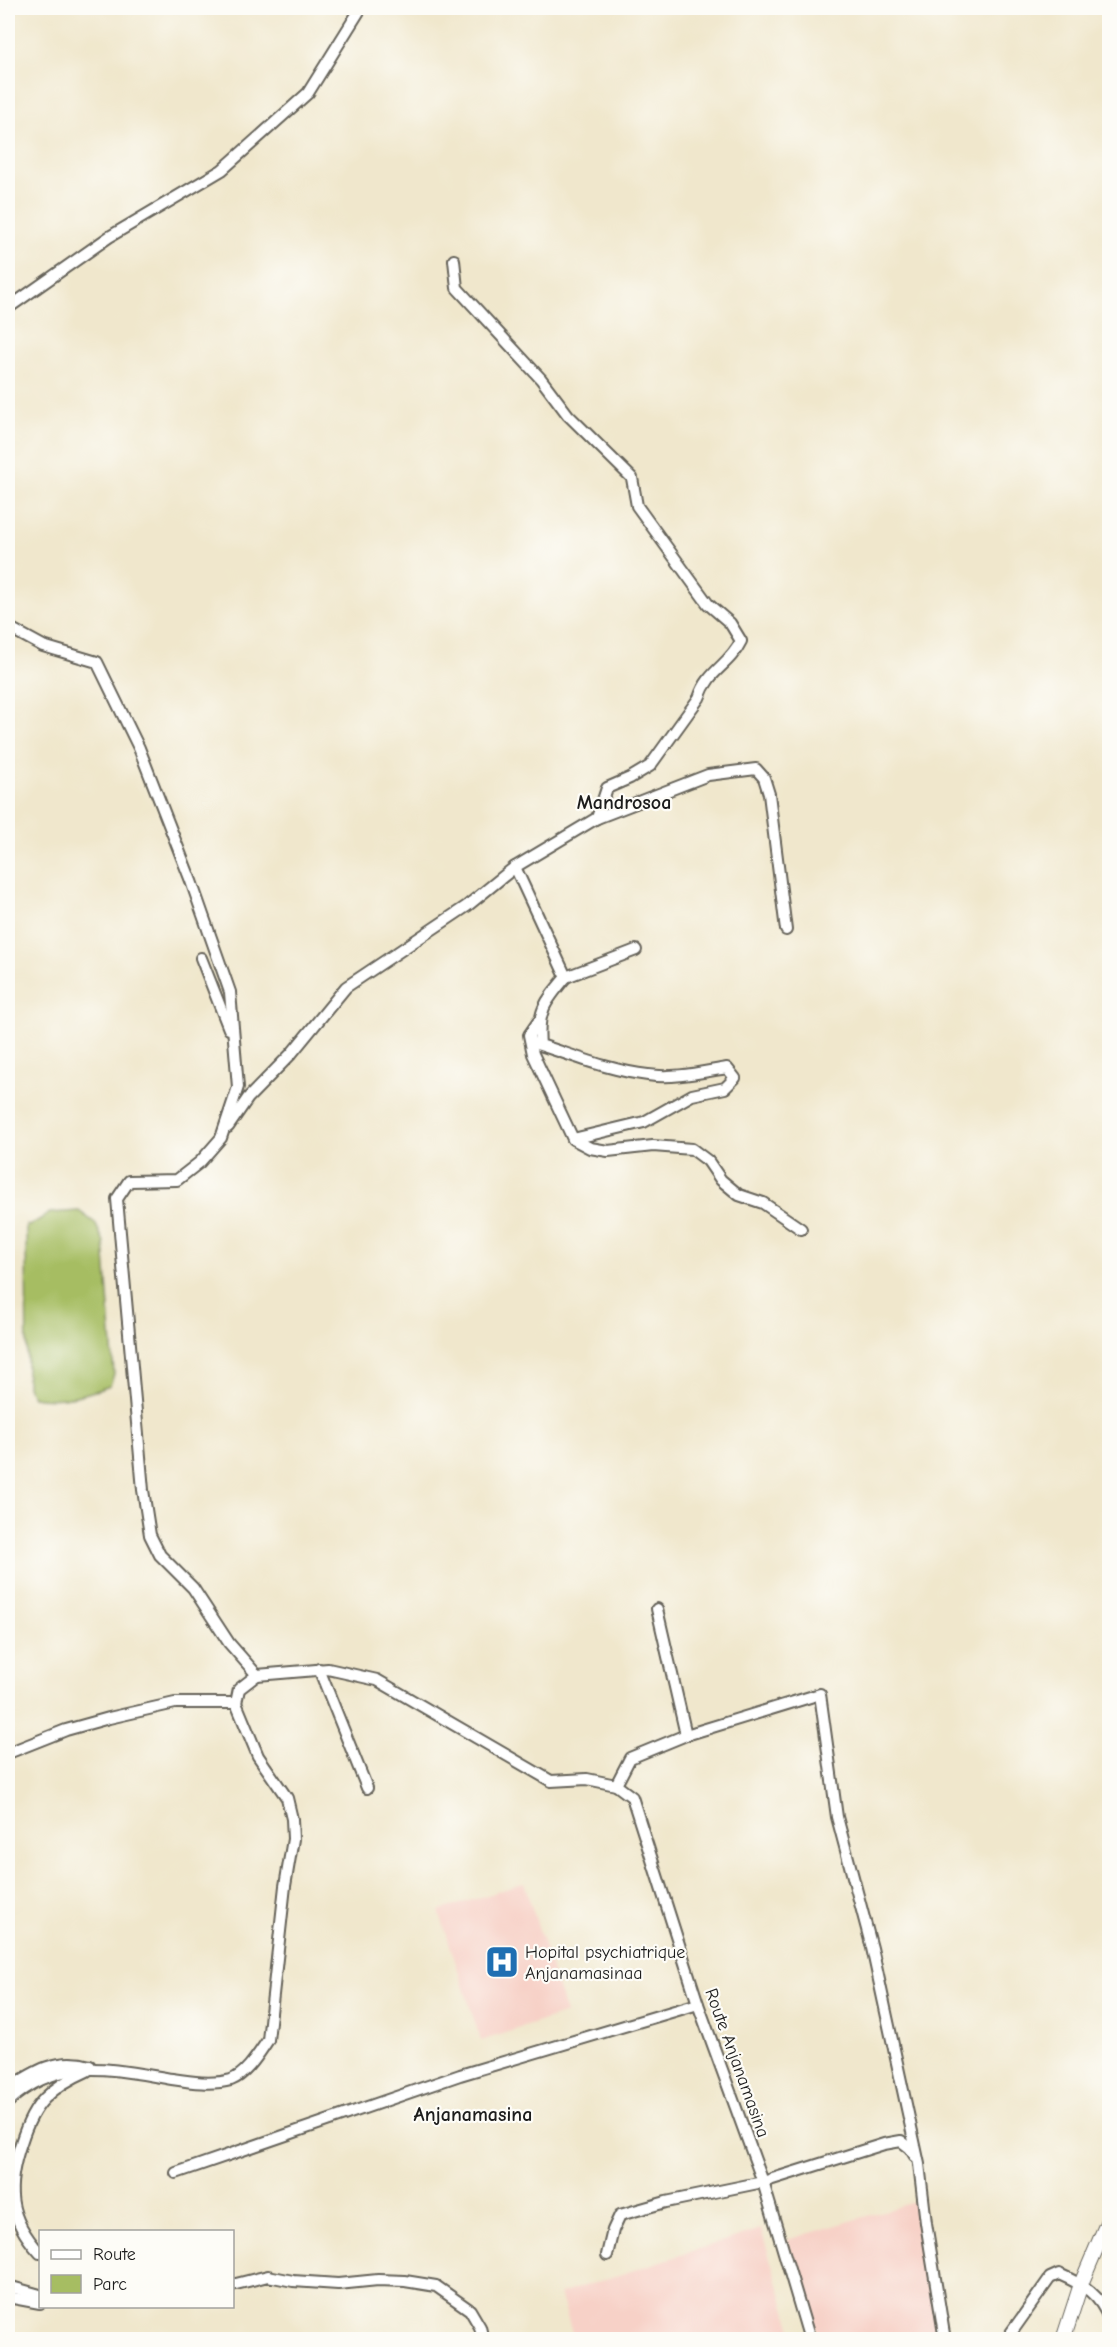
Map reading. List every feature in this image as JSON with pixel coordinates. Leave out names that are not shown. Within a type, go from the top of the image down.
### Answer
[{"type":"main road","points":[[1063,2340],[1081,2284],[1110,2216]]},
{"type":"street","points":[[8,308],[110,237],[222,170],[308,93],[361,8]]},
{"type":"street","points":[[454,260],[457,288],[541,379],[568,415],[632,478],[637,506],[708,604],[730,623],[741,641],[734,656],[714,671],[699,698],[650,766],[607,788],[597,818]]},
{"type":"street","points":[[8,627],[43,646],[97,662],[139,748],[191,881],[230,992],[238,1087],[221,1138]]},
{"type":"street","points":[[257,1675],[229,1642],[193,1588],[160,1556],[150,1535],[143,1490],[117,1198],[129,1181],[177,1180],[200,1162],[221,1138],[248,1098],[291,1054],[346,987],[467,906],[515,867],[597,818],[708,775],[756,769],[764,778],[769,794],[786,930]]},
{"type":"street","points":[[515,867],[566,977]]},
{"type":"street","points":[[636,950],[566,977],[549,998],[529,1035],[533,1054],[573,1139],[590,1148],[608,1151],[653,1146],[692,1149],[708,1161],[720,1180],[739,1195],[763,1203],[801,1229]]},
{"type":"street","points":[[201,958],[233,1038]]},
{"type":"street","points":[[538,1022],[540,1045],[601,1065],[649,1076],[688,1074],[727,1068],[735,1078],[725,1088],[692,1095],[644,1122],[573,1139]]},
{"type":"street","points":[[657,1609],[686,1735]]},
{"type":"street","points":[[319,1669],[367,1788]]},
{"type":"street","points":[[8,2089],[39,2069],[63,2062],[77,2062],[96,2068],[189,2082],[212,2083],[233,2079],[254,2061],[268,2040],[285,1886],[293,1839],[287,1798],[258,1756],[236,1703],[239,1689],[257,1675],[328,1669],[377,1680],[550,1781],[587,1779],[616,1785],[630,1758],[686,1735],[820,1694],[837,1817],[872,1948],[919,2164],[945,2340]]},
{"type":"street","points":[[8,1753],[66,1730],[164,1705],[236,1703]]},
{"type":"street","name":"Route Anjanamasina","points":[[616,1785],[632,1797],[698,2004],[763,2182],[810,2340]]},
{"type":"street","points":[[176,2173],[460,2075],[698,2004]]},
{"type":"street","points":[[8,2102],[45,2079],[67,2070],[96,2068]]},
{"type":"street","points":[[39,2252],[11,2211],[12,2169],[23,2136],[35,2111],[45,2098],[66,2080],[96,2068]]},
{"type":"street","points":[[608,2255],[613,2230],[620,2215],[763,2182],[884,2144],[901,2141],[910,2148],[919,2164]]},
{"type":"street","points":[[1006,2340],[1050,2278],[1059,2274],[1081,2284],[1103,2304],[1110,2321]]},
{"type":"street","points":[[234,2284],[268,2276],[293,2282],[338,2284],[387,2280],[436,2286],[470,2310],[480,2327],[483,2340]]},
{"type":"street","points":[[8,2286],[39,2295]]},
{"type":"street","points":[[8,2297],[39,2303]]},
{"type":"shaded area","name":"Hopital psychiatrique Anjanamasinaa","points":[[524,1883],[566,2013],[481,2041],[439,1911]]},
{"type":"shaded area","points":[[921,2200],[942,2339],[820,2339],[787,2240]]},
{"type":"shaded area","points":[[761,2229],[795,2339],[574,2339],[560,2294]]},
{"type":"green space","points":[[79,1211],[95,1223],[104,1242],[114,1374],[110,1386],[91,1392],[62,1398],[33,1397],[27,1387],[26,1225],[29,1226],[50,1213]]},
{"type":"place","name":"Hopital psychiatrique Anjanamasinaa","points":[[502,1962]]},
{"type":"district","name":"Mandrosoa","points":[[624,802]]},
{"type":"district","name":"Anjanamasina","points":[[473,2114]]}]
